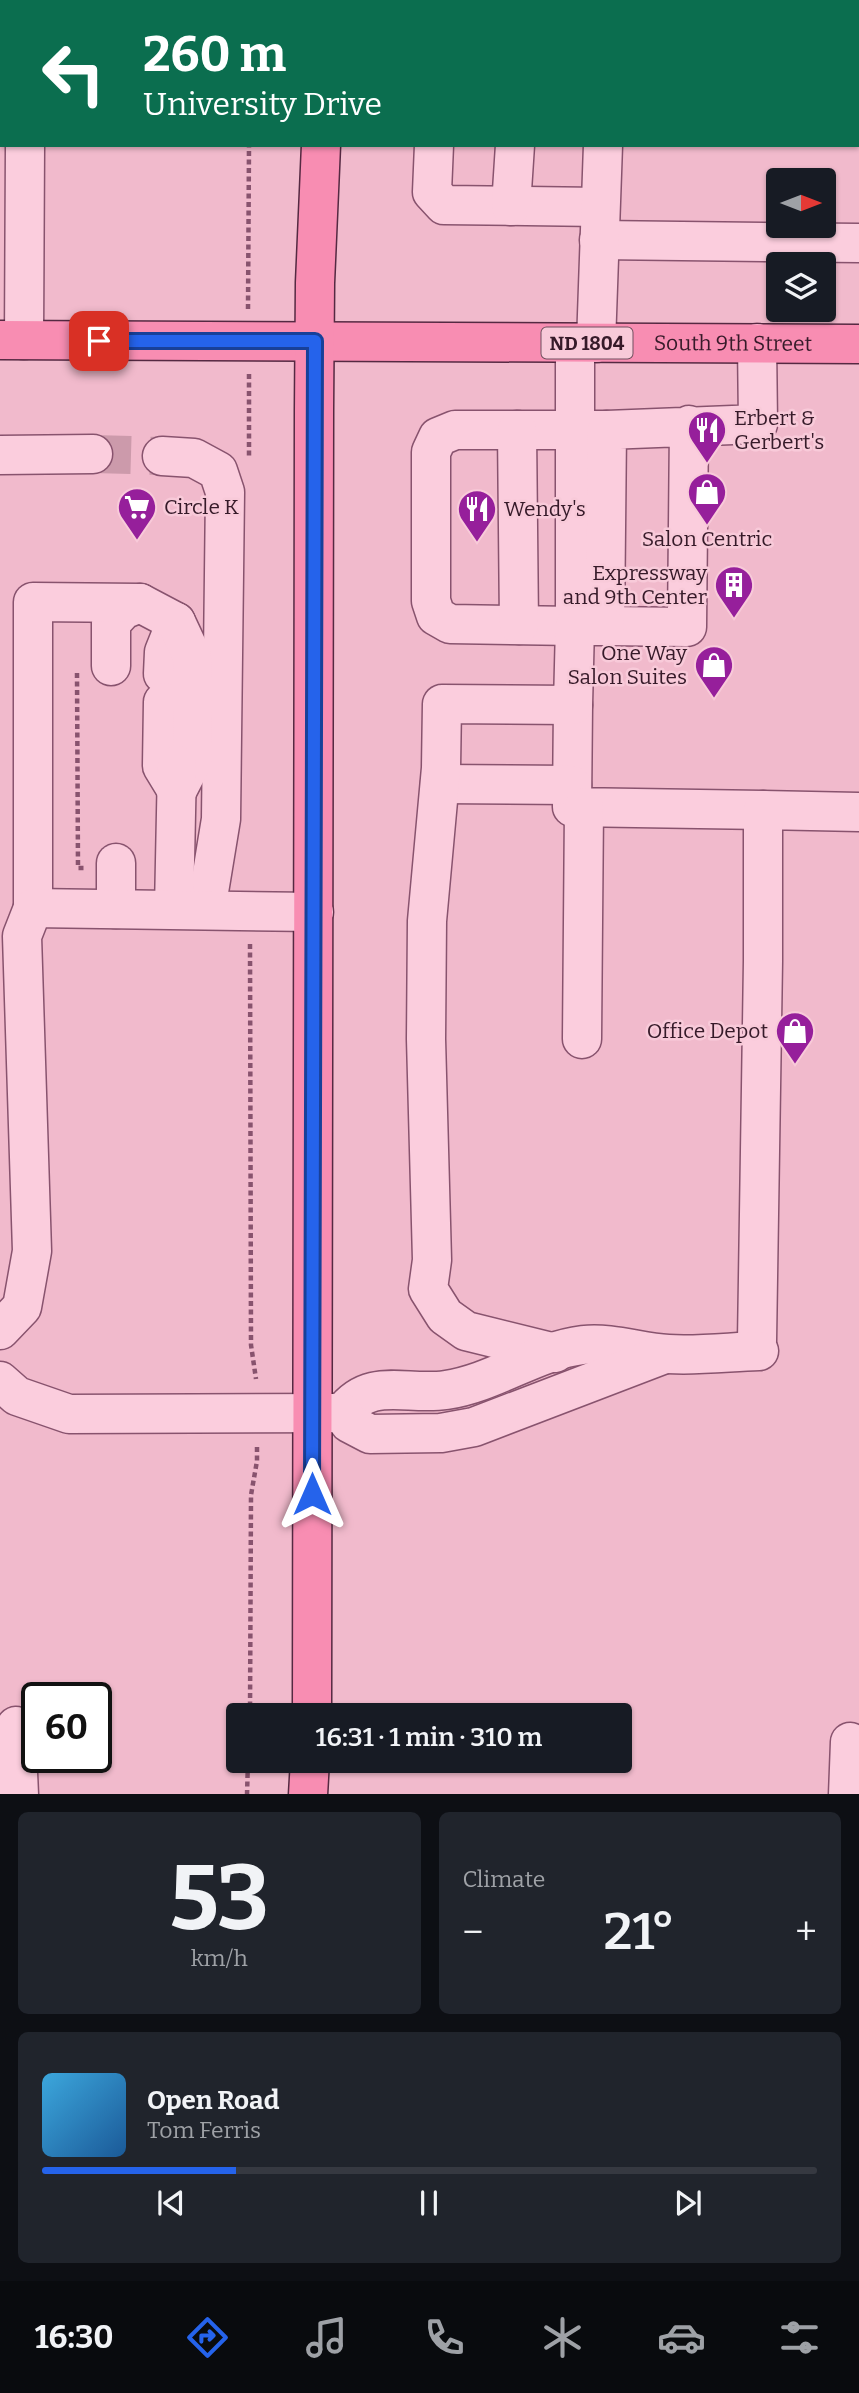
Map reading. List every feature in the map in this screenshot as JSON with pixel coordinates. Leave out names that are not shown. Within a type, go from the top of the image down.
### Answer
[{"type":"main road","points":[[313,1703],[328,1412],[314,912],[315,341],[321,147]]},
{"type":"main road","name":"ND 1804","points":[[12,340],[315,341]]},
{"type":"main road","name":"South 9th Street","points":[[315,341],[859,344]]},
{"type":"main road","points":[[308,1794],[309,1773]]},
{"type":"lane","points":[[12,340],[25,147]]},
{"type":"lane","points":[[435,147],[432,192],[444,205],[511,206],[599,224],[859,243]]},
{"type":"lane","points":[[511,206],[515,147]]},
{"type":"lane","points":[[582,1039],[578,796],[573,705],[590,626],[592,430],[586,343],[599,224],[603,147]]},
{"type":"lane","points":[[689,425],[687,627],[450,624],[436,616],[431,601],[431,452],[438,437],[455,430],[592,430],[689,425],[758,424],[757,343]]},
{"type":"lane","points":[[517,430],[519,625]]},
{"type":"lane","points":[[0,455],[93,452]]},
{"type":"lane","points":[[170,455],[218,471],[225,492],[221,819],[190,910]]},
{"type":"lane","points":[[0,1330],[22,1307],[32,1251],[22,936],[33,908],[33,602],[140,603],[176,622],[192,656],[193,760],[177,791]]},
{"type":"lane","points":[[94,665],[111,623],[124,610],[140,603]]},
{"type":"lane","points":[[176,622],[170,688],[177,791],[190,910]]},
{"type":"lane","points":[[555,1353],[466,1331],[445,1316],[428,1289],[432,1260],[426,921],[440,784],[442,704],[573,705]]},
{"type":"lane","points":[[440,784],[762,810],[859,813]]},
{"type":"lane","points":[[0,1381],[17,1396],[69,1414],[328,1412],[350,1403],[370,1390],[426,1392],[462,1387],[582,1345],[607,1345],[667,1354],[758,1346],[762,810]]},
{"type":"lane","points":[[116,865],[116,909]]},
{"type":"lane","points":[[33,908],[314,912]]},
{"type":"lane","points":[[328,1412],[370,1434],[457,1431],[667,1354]]},
{"type":"lane","points":[[16,1726],[19,1794]]},
{"type":"lane","points":[[848,1794],[850,1742]]},
{"type":"path","points":[[248,274],[249,147]]},
{"type":"path","points":[[94,665],[78,868],[116,865]]},
{"type":"path","points":[[250,1703],[251,1495],[257,1461]]},
{"type":"path","points":[[247,1794],[248,1773]]},
{"type":"tunnel","points":[[93,454],[162,456]]},
{"type":"place","name":"Erbert & Gerbert's","points":[[707,464]]},
{"type":"place","name":"Salon Centric","points":[[707,526]]},
{"type":"place","name":"Circle K","points":[[137,541]]},
{"type":"place","name":"Wendy's","points":[[477,543]]},
{"type":"place","name":"Expressway and 9th Center","points":[[734,619]]},
{"type":"place","name":"One Way Salon Suites","points":[[714,699]]},
{"type":"place","name":"Office Depot","points":[[795,1065]]},
{"type":"route","points":[[99,341],[315,341],[312,1494]]}]
